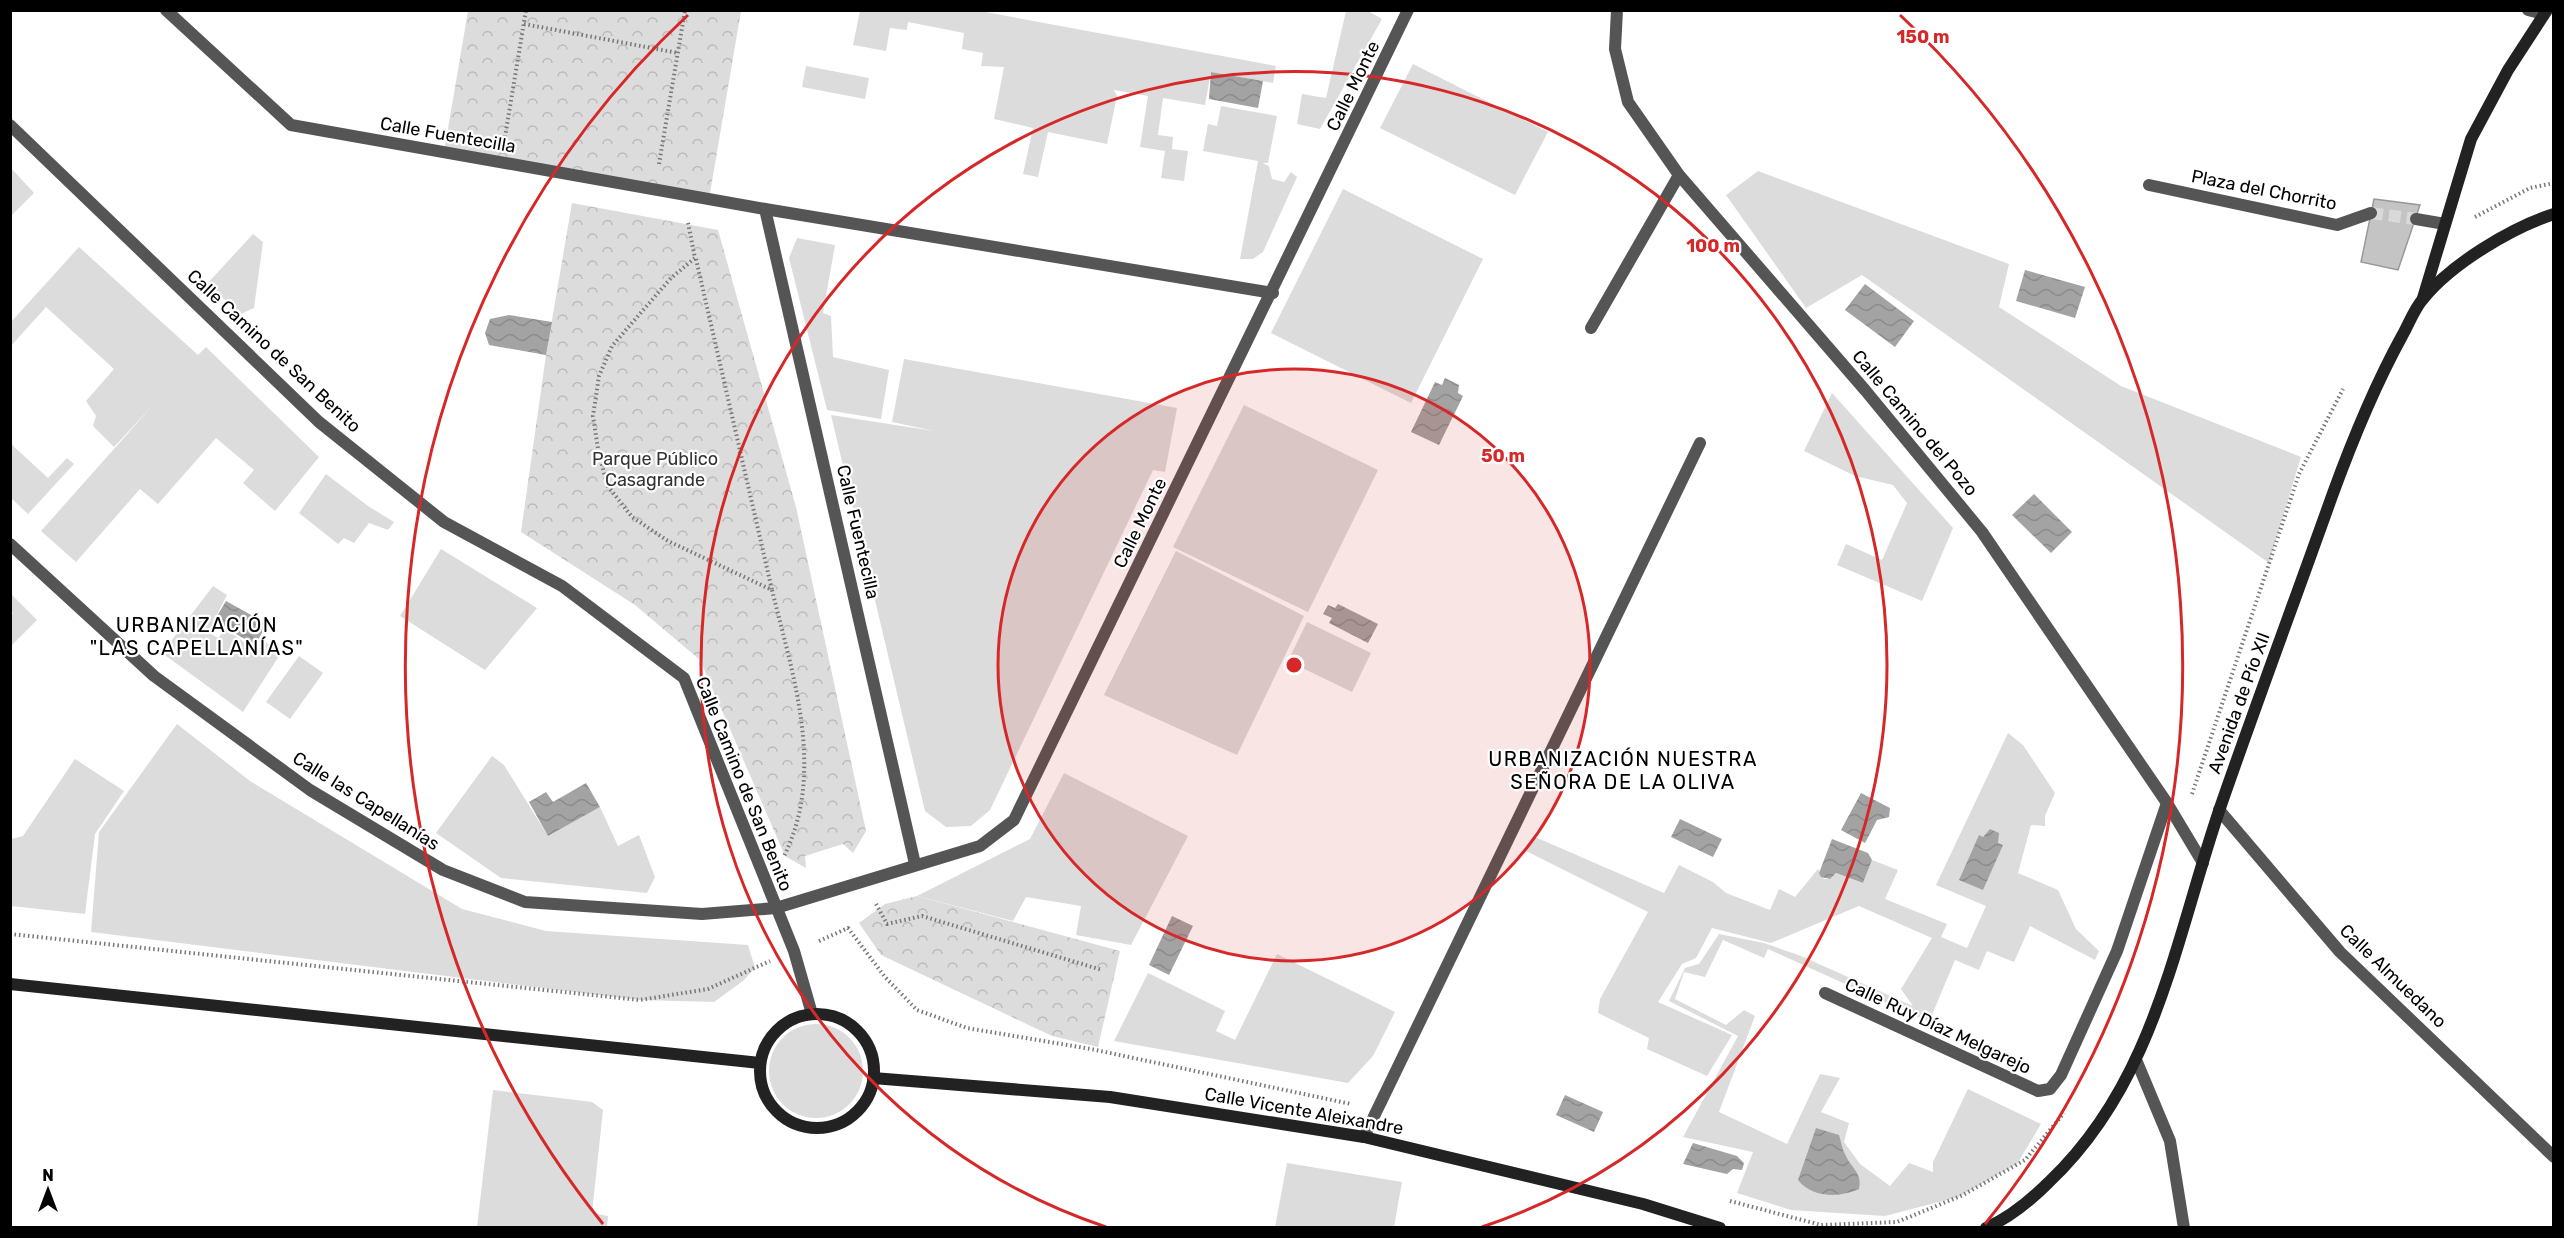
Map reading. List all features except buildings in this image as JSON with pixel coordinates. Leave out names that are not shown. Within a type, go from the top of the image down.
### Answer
[{"type":"main road","points":[[2423,299],[2471,139],[2508,70],[2546,12]]},
{"type":"main road","name":"Avenida de Pío XII","points":[[1986,1227],[2033,1198],[2073,1160],[2104,1118],[2137,1062],[2163,992],[2219,810],[2350,447],[2384,368],[2423,299],[2492,243],[2553,214]]},
{"type":"main road","points":[[10,984],[760,1063]]},
{"type":"main road","points":[[812,1014],[831,1015],[848,1022],[862,1035],[871,1050],[873,1078],[872,1087],[864,1104],[851,1117],[834,1125],[816,1128],[797,1125],[780,1115],[767,1101],[760,1082],[760,1063],[766,1045],[777,1029],[794,1018],[812,1014]]},
{"type":"main road","name":"Calle Vicente Aleixandre","points":[[873,1078],[1110,1096],[1364,1137],[1643,1204],[1720,1227]]},
{"type":"street","name":"Calle Fuentecilla","points":[[166,10],[291,125],[765,209],[1273,293]]},
{"type":"street","name":"Calle Monte","points":[[776,908],[980,846],[1014,820],[1273,293],[1408,10]]},
{"type":"street","name":"Calle Camino del Pozo","points":[[1617,10],[1615,49],[1628,102],[1679,175],[1865,390],[1982,531],[2167,803],[2203,863]]},
{"type":"street","points":[[2528,10],[2546,12]]},
{"type":"street","name":"Calle Camino de San Benito","points":[[10,125],[319,422],[444,522],[562,586],[684,678],[794,951],[812,1014]]},
{"type":"street","points":[[1590,328],[1679,175]]},
{"type":"street","name":"Plaza del Chorrito","points":[[2149,186],[2337,225],[2371,213]]},
{"type":"street","name":"Calle Fuentecilla","points":[[765,209],[915,864]]},
{"type":"street","points":[[2416,219],[2445,224]]},
{"type":"street","points":[[1364,1137],[1700,443]]},
{"type":"street","name":"Calle las Capellanías","points":[[10,544],[154,676],[310,790],[443,870],[525,902],[702,914],[776,908]]},
{"type":"street","name":"Calle Ruy Díaz Melgarejo","points":[[1825,993],[2037,1091],[2050,1089],[2061,1075],[2117,951],[2167,803]]},
{"type":"street","name":"Calle Almuedano","points":[[2219,810],[2340,952],[2553,1157]]},
{"type":"street","points":[[2137,1062],[2170,1141],[2184,1227]]},
{"type":"path","points":[[501,162],[526,10]]},
{"type":"path","points":[[655,189],[685,10]]},
{"type":"path","points":[[524,24],[678,53]]},
{"type":"path","points":[[688,223],[805,737],[804,797],[785,856]]},
{"type":"path","points":[[695,258],[671,278],[612,346],[599,376],[593,416],[598,449],[607,485],[632,517],[668,541],[772,590]]},
{"type":"path","points":[[862,881],[888,924],[922,916],[1102,970]]},
{"type":"path","points":[[10,934],[640,1000],[708,989],[848,928],[885,977],[917,1010],[967,1028],[1090,1049],[1378,1110]]},
{"type":"path","points":[[1721,1198],[1821,1225],[1898,1222],[1963,1195],[2025,1160],[2071,1105]]},
{"type":"green space","points":[[468,11],[741,11],[709,199],[444,152]]},
{"type":"green space","points":[[860,11],[980,11],[1276,66],[1273,83],[1211,72],[1205,105],[1163,98],[1158,135],[1173,137],[1172,149],[1188,151],[1184,181],[1161,178],[1165,151],[1140,147],[1148,96],[1114,90],[1117,96],[1107,144],[1048,132],[1038,177],[1023,174],[1033,128],[994,119],[1004,67],[981,66],[983,53],[962,49],[964,33],[908,22],[907,30],[890,28],[886,51],[853,45]]},
{"type":"green space","points":[[1346,11],[1368,11],[1382,19],[1320,129],[1297,124],[1302,94],[1326,98]]},
{"type":"green space","points":[[1413,64],[1548,132],[1515,195],[1380,128]]},
{"type":"green space","points":[[806,66],[869,78],[865,99],[802,87]]},
{"type":"green space","points":[[1221,106],[1277,116],[1268,163],[1263,163],[1269,166],[1272,179],[1284,182],[1291,172],[1297,177],[1263,252],[1253,259],[1240,259],[1258,161],[1203,151],[1208,124],[1217,126]]},
{"type":"green space","points":[[11,168],[34,193],[11,216]]},
{"type":"green space","points":[[1758,171],[2009,264],[1999,307],[2121,386],[2301,457],[2269,563],[1862,275],[1806,308],[1726,195]]},
{"type":"green space","points":[[1343,189],[1483,259],[1411,403],[1271,333]]},
{"type":"green space","name":"Parque Público Casagrande","points":[[572,203],[718,230],[796,507],[866,831],[853,853],[843,844],[805,856],[806,868],[785,856],[700,660],[635,605],[521,532],[546,355]]},
{"type":"green space","points":[[253,234],[263,242],[254,308],[241,314],[207,284]]},
{"type":"green space","points":[[797,238],[835,245],[823,313],[831,316],[833,357],[889,370],[881,419],[827,410],[789,258]]},
{"type":"green space","points":[[79,247],[198,355],[206,347],[319,457],[275,511],[243,483],[254,470],[216,438],[158,504],[140,489],[76,562],[41,531],[154,404],[114,447],[93,426],[96,416],[86,401],[114,369],[46,307],[11,346],[11,322]]},
{"type":"green space","points":[[904,359],[1177,408],[1165,472],[1153,470],[990,810],[971,826],[946,827],[925,811],[831,415],[934,431],[892,422]]},
{"type":"green space","points":[[1832,393],[1953,528],[1922,601],[1837,565],[1846,544],[1882,560],[1907,503],[1893,485],[1855,476],[1804,451]]},
{"type":"green space","points":[[1244,405],[1378,470],[1308,612],[1173,547]]},
{"type":"green space","points":[[11,444],[48,478],[67,458],[74,464],[28,514],[11,498]]},
{"type":"green space","points":[[326,474],[368,506],[394,522],[388,530],[369,523],[354,543],[344,538],[338,544],[299,513]]},
{"type":"green space","points":[[441,549],[537,608],[485,670],[400,616]]},
{"type":"green space","points":[[1176,551],[1304,616],[1237,755],[1104,695]]},
{"type":"green space","points":[[213,586],[227,595],[208,632],[218,638],[226,629],[252,648],[261,639],[281,653],[243,712],[162,653]]},
{"type":"green space","points":[[11,594],[37,620],[11,646],[11,616],[13,613]]},
{"type":"green space","points":[[1307,622],[1371,653],[1352,692],[1288,661]]},
{"type":"green space","points":[[299,656],[323,673],[290,719],[266,702]]},
{"type":"green space","points":[[177,724],[250,781],[462,909],[546,931],[748,945],[755,968],[743,981],[714,1002],[640,1000],[91,932],[99,832]]},
{"type":"green space","points":[[2008,733],[2023,745],[2055,793],[2045,816],[2045,826],[2031,825],[2018,873],[2058,890],[2076,929],[2099,951],[2095,960],[2030,926],[2014,962],[1987,951],[1979,970],[1955,960],[1929,1022],[1768,949],[1764,958],[1723,940],[1705,977],[1684,972],[1675,999],[1726,1025],[1744,1010],[1755,1016],[1719,1112],[1787,1144],[1820,1074],[1840,1078],[1821,1112],[1849,1123],[1844,1142],[1860,1164],[1890,1186],[1909,1163],[1933,1172],[1933,1162],[1968,1089],[2041,1124],[2017,1164],[1958,1197],[1885,1216],[1791,1210],[1737,1193],[1753,1152],[1683,1137],[1738,1036],[1669,1001],[1685,968],[1699,964],[1719,934],[1764,943],[1801,956],[1913,1006],[1901,989],[1932,938],[1859,906],[1771,943],[1712,928],[1696,958],[1682,964],[1658,1002],[1732,1035],[1707,1076],[1647,1049],[1649,1038],[1598,1013],[1600,999],[1648,912],[1526,851],[1535,837],[1664,893],[1679,865],[1713,882],[1726,893],[1770,910],[1779,889],[1795,897],[1818,869],[1824,879],[1830,879],[1836,873],[1863,883],[1872,860],[1898,870],[1885,899],[1947,924],[1941,937],[1967,948],[1986,906],[1936,885]]},
{"type":"green space","points":[[492,756],[504,765],[548,836],[600,807],[618,846],[639,835],[655,877],[647,893],[501,878],[436,833]]},
{"type":"green space","points":[[75,759],[124,791],[95,834],[85,914],[11,906],[11,839],[23,836]]},
{"type":"green space","points":[[1064,773],[1188,836],[1131,945],[1076,935],[1081,906],[1026,897],[1013,921],[917,896],[1030,839]]},
{"type":"green space","points":[[917,896],[1120,951],[1098,1047],[1052,1036],[881,955],[859,923],[885,904]]},
{"type":"green space","points":[[1277,954],[1395,1012],[1373,1056],[1348,1083],[1114,1041],[1148,973],[1225,1011],[1216,1031],[1235,1040]]},
{"type":"green space","points":[[807,1024],[825,1024],[850,1037],[860,1053],[863,1071],[860,1089],[850,1105],[825,1118],[807,1118],[782,1105],[769,1080],[769,1062],[782,1037]]},
{"type":"green space","points":[[493,1090],[592,1102],[603,1110],[592,1213],[608,1216],[607,1227],[477,1227]]},
{"type":"green space","points":[[1287,1163],[1402,1182],[1394,1227],[1275,1227]]},
{"type":"water","points":[[1211,72],[1263,81],[1258,108],[1209,99]]},
{"type":"water","points":[[2025,270],[2085,287],[2075,318],[2016,301]]},
{"type":"water","points":[[1865,284],[1914,321],[1895,347],[1845,310]]},
{"type":"water","points":[[509,315],[552,322],[546,355],[489,345],[485,333],[490,319]]},
{"type":"water","points":[[1445,378],[1459,385],[1458,393],[1463,396],[1439,445],[1411,432],[1435,382],[1442,385]]},
{"type":"water","points":[[2034,494],[2072,532],[2051,553],[2012,515]]},
{"type":"water","points":[[226,601],[267,624],[255,645],[224,627],[223,632],[211,626]]},
{"type":"water","points":[[1338,604],[1378,624],[1368,643],[1329,623],[1332,618],[1323,614],[1328,605],[1335,608]]},
{"type":"water","points":[[586,783],[600,807],[548,836],[529,802],[546,792],[553,802]]},
{"type":"water","points":[[1861,793],[1890,808],[1889,817],[1877,820],[1865,843],[1841,830]]},
{"type":"water","points":[[1680,819],[1722,839],[1713,857],[1671,837]]},
{"type":"water","points":[[1990,829],[1999,833],[1998,843],[2003,845],[1983,890],[1959,880],[1979,835],[1983,837]]},
{"type":"water","points":[[1832,839],[1868,853],[1872,860],[1863,883],[1836,873],[1830,879],[1821,877],[1819,873]]},
{"type":"water","points":[[1172,916],[1193,926],[1169,975],[1149,965]]},
{"type":"water","points":[[1565,1095],[1603,1112],[1594,1132],[1556,1115]]},
{"type":"water","points":[[1816,1128],[1839,1135],[1847,1159],[1858,1174],[1859,1189],[1843,1194],[1827,1195],[1811,1190],[1798,1180]]},
{"type":"water","points":[[1693,1143],[1737,1156],[1744,1163],[1742,1170],[1733,1169],[1727,1174],[1683,1164]]},
{"type":"tunnel","points":[[2371,213],[2416,219]]},
{"type":"district","name":"URBANIZACIÓN \"LAS CAPELLANÍAS\"","points":[[197,636]]},
{"type":"district","name":"URBANIZACIÓN NUESTRA SEÑORA DE LA OLIVA","points":[[1623,770]]}]
